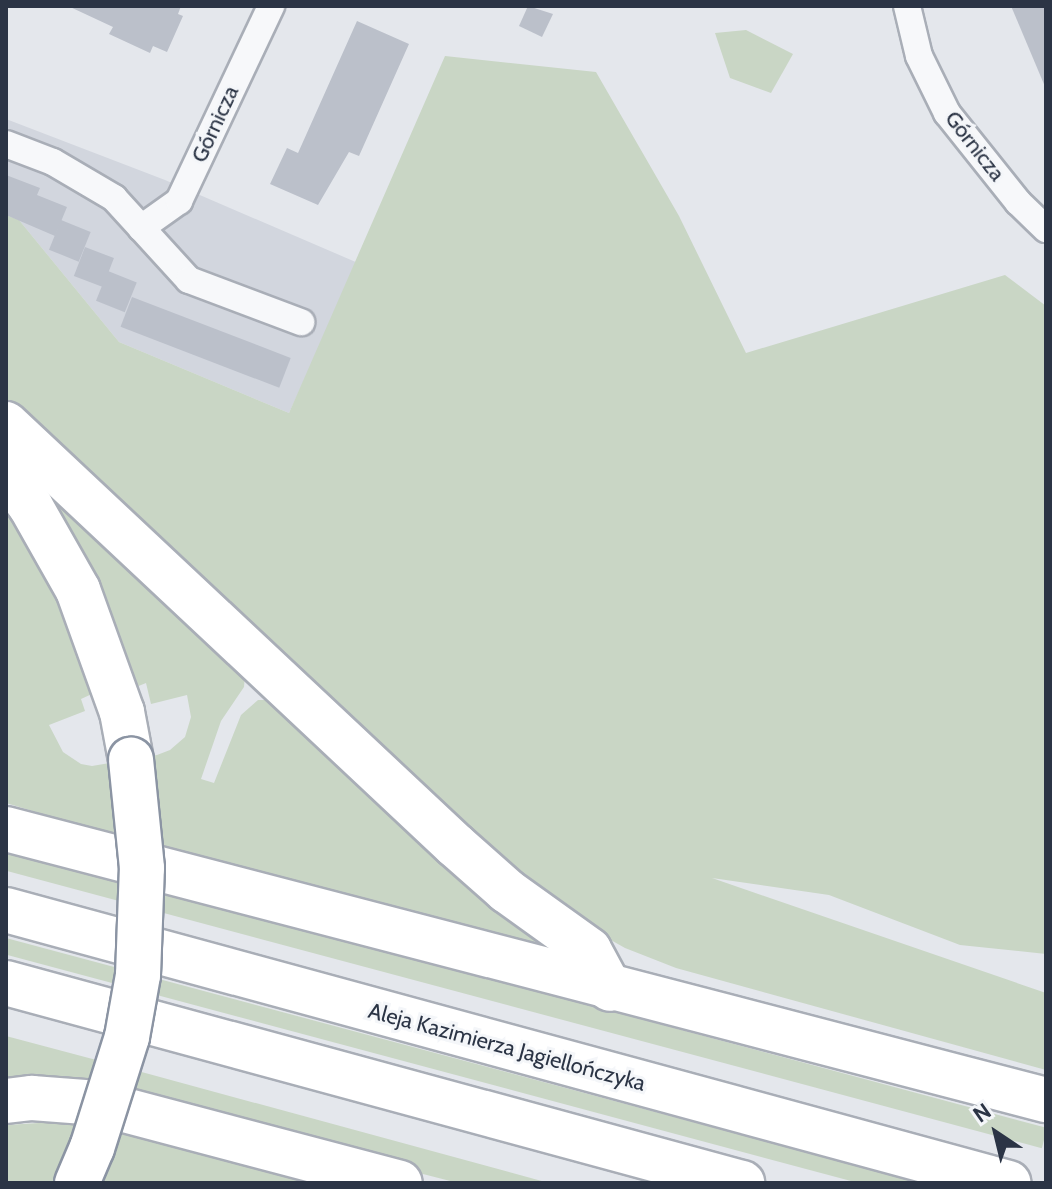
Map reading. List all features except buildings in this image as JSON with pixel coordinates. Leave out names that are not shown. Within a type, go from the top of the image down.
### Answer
[{"type":"highway","points":[[6,424],[455,845],[507,891],[589,950],[610,989]]},
{"type":"highway","points":[[6,473],[31,507],[89,615],[122,712],[131,760],[142,868],[138,975],[127,1037],[92,1148],[77,1183]]},
{"type":"highway","points":[[6,829],[610,989],[1046,1100]]},
{"type":"highway","name":"Aleja Kazimierza Jagiellończyka","points":[[6,910],[1009,1183]]},
{"type":"highway","points":[[6,983],[742,1183]]},
{"type":"highway","points":[[6,1101],[32,1098],[98,1103],[400,1183]]},
{"type":"street","name":"Górnicza","points":[[141,228],[179,201],[271,6]]},
{"type":"street","name":"Górnicza","points":[[907,6],[919,56],[947,113],[1018,202],[1046,229]]},
{"type":"street","points":[[6,144],[53,162],[114,198],[189,280],[301,322]]},
{"type":"shaded area","points":[[6,119],[165,180],[358,263],[289,413],[119,342],[19,220],[6,215]]},
{"type":"green space","points":[[746,30],[793,54],[771,93],[730,78],[715,33]]},
{"type":"green space","points":[[445,56],[596,72],[679,216],[746,353],[1005,275],[1046,306],[1046,954],[960,945],[829,895],[712,878],[1046,993],[1046,1070],[676,968],[625,948],[554,908],[6,402],[6,215],[19,220],[119,342],[289,413]]},
{"type":"green space","points":[[48,491],[245,675],[244,687],[221,721],[201,779],[214,783],[241,715],[258,700],[274,700],[547,949],[109,834],[6,803],[6,508],[58,600],[94,693],[81,699],[85,711],[49,725],[63,752],[81,764],[92,766],[157,755],[170,750],[185,737],[191,717],[187,695],[151,704],[146,683],[136,687],[101,593]]},
{"type":"green space","points":[[6,849],[1046,1128],[1042,1148],[6,871]]},
{"type":"green space","points":[[6,938],[908,1180],[907,1183],[859,1183],[6,955]]},
{"type":"green space","points":[[6,1036],[549,1183],[458,1183],[349,1155],[6,1082]]},
{"type":"green space","points":[[85,1123],[345,1183],[6,1183],[6,1125]]}]
